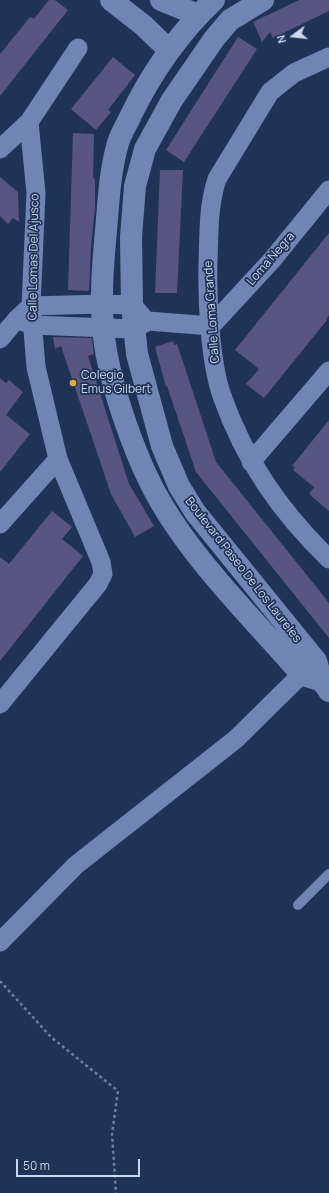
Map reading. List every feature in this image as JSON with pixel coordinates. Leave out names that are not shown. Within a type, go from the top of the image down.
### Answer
[{"type":"street","points":[[111,0],[143,25],[169,50]]},
{"type":"street","points":[[161,0],[198,15]]},
{"type":"street","name":"Boulevard Paseo De Los Laureles","points":[[214,0],[198,15],[169,50],[138,100],[118,142],[111,179],[106,224],[102,304],[103,328],[109,364],[124,415],[145,471],[160,501],[176,527],[200,559],[317,677]]},
{"type":"street","name":"Boulevard Paseo De Los Laureles","points":[[263,0],[230,20],[214,39],[172,100],[146,149],[135,186],[131,237],[132,305],[140,325],[139,361],[162,446],[179,486],[195,512],[317,677]]},
{"type":"street","points":[[0,149],[29,122],[78,48]]},
{"type":"street","name":"Calle Loma Grande","points":[[328,555],[271,494],[251,462],[222,395],[214,359],[208,282],[209,229],[212,194],[217,179],[270,92],[294,73],[329,57]]},
{"type":"street","name":"Calle Lomas Del Ajusco","points":[[0,704],[98,584],[103,574],[100,562],[58,459],[25,322],[31,306],[36,193],[29,122]]},
{"type":"street","name":"Loma Negra","points":[[211,326],[272,260],[329,190]]},
{"type":"street","points":[[31,306],[102,304],[132,305]]},
{"type":"street","points":[[0,339],[25,322],[103,328],[140,325],[211,326]]},
{"type":"street","points":[[251,462],[329,371]]},
{"type":"street","points":[[0,524],[58,459]]},
{"type":"street","points":[[0,942],[76,865],[317,677]]},
{"type":"lane","points":[[298,905],[329,874]]},
{"type":"path","points":[[0,981],[50,1037],[118,1091],[112,1134],[116,1193]]},
{"type":"building","points":[[49,0],[55,0],[68,10],[0,96],[0,54],[30,17],[34,19]]},
{"type":"building","points":[[299,0],[329,0],[329,11],[273,38],[270,32],[262,42],[253,22]]},
{"type":"building","points":[[238,37],[257,49],[184,162],[166,150]]},
{"type":"building","points":[[113,57],[135,75],[108,110],[111,112],[96,130],[71,109]]},
{"type":"building","points":[[73,133],[94,134],[93,178],[95,179],[95,208],[91,246],[89,291],[68,290]]},
{"type":"building","points":[[160,170],[183,170],[177,293],[155,293]]},
{"type":"building","points":[[0,177],[18,192],[19,222],[13,218],[8,224],[0,216]]},
{"type":"building","points":[[329,233],[329,315],[326,319],[327,320],[264,398],[246,384],[259,369],[235,350]]},
{"type":"building","points":[[53,337],[92,338],[94,354],[88,356],[129,484],[154,526],[135,537],[111,494],[61,346],[55,349]]},
{"type":"building","points":[[173,341],[174,345],[177,344],[216,462],[326,599],[329,604],[329,638],[196,472],[167,386],[166,387],[155,347]]},
{"type":"building","points":[[0,378],[6,383],[9,380],[23,392],[6,415],[30,434],[0,472]]},
{"type":"building","points":[[329,420],[329,511],[309,494],[314,487],[293,470],[295,467],[292,466]]},
{"type":"building","points":[[52,511],[72,527],[62,539],[83,556],[0,661],[0,557],[9,564]]},
{"type":"place","name":"Colegio Emus Gilbert","points":[[73,383]]}]
